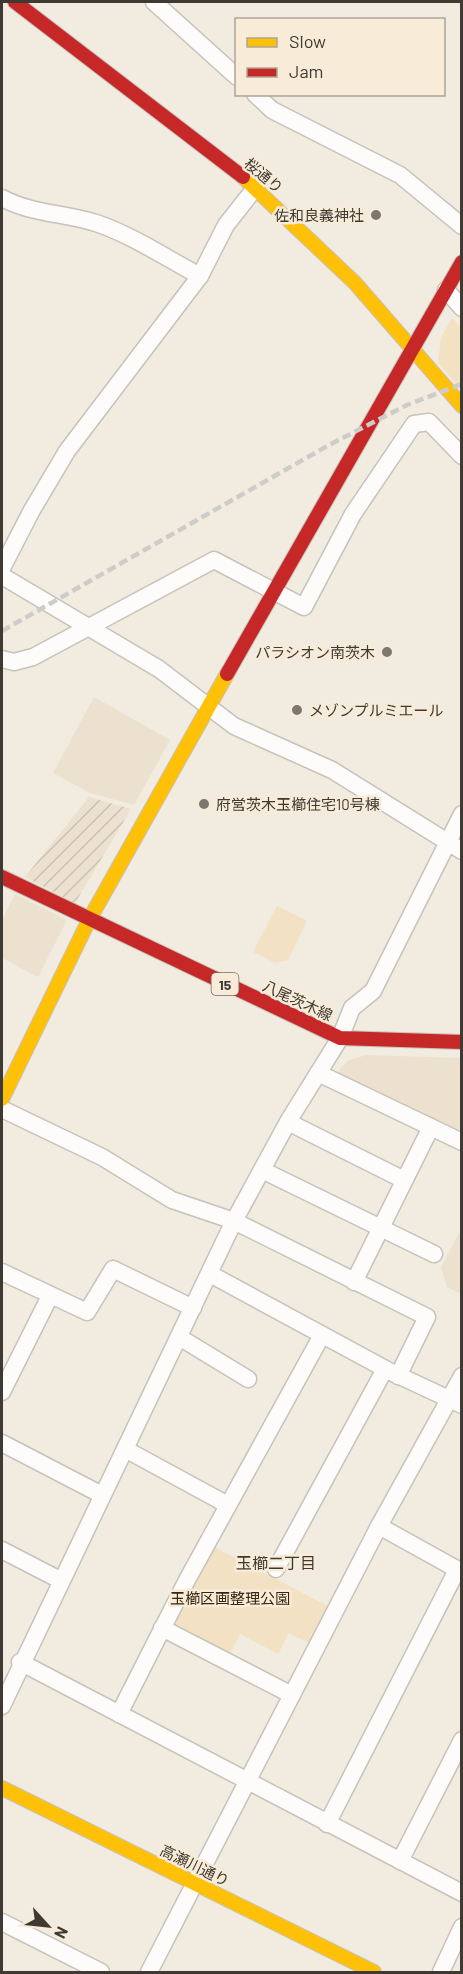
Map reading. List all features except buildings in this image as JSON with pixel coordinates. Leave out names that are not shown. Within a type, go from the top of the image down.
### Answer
[{"type":"street","name":"桜通り","points":[[15,2],[256,187],[355,283],[414,348],[462,406]]},
{"type":"street","points":[[154,2],[235,75]]},
{"type":"street","points":[[257,96],[272,110],[400,175],[462,226]]},
{"type":"street","points":[[2,568],[32,510],[67,451],[200,276],[226,225],[256,187]]},
{"type":"street","points":[[2,198],[29,210],[92,222],[115,230],[200,276]]},
{"type":"street","points":[[2,1099],[89,920],[273,590],[462,262]]},
{"type":"street","points":[[446,290],[462,308]]},
{"type":"street","points":[[2,659],[14,662],[33,657],[214,560],[304,607],[353,514],[414,424],[429,422],[462,456]]},
{"type":"street","points":[[2,576],[159,669],[234,726],[332,770],[462,851]]},
{"type":"street","points":[[2,1706],[20,1662],[234,1221],[288,1122],[340,1038],[352,1008],[373,991],[462,814]]},
{"type":"street","name":"八尾茨木線","points":[[2,877],[340,1038],[462,1042]]},
{"type":"street","points":[[318,1073],[462,1142]]},
{"type":"street","points":[[2,1109],[102,1157],[172,1200],[234,1221],[427,1317],[298,1528],[276,1569]]},
{"type":"street","points":[[288,1122],[404,1180]]},
{"type":"street","points":[[354,1282],[430,1127]]},
{"type":"street","points":[[262,1170],[434,1254]]},
{"type":"street","points":[[2,1272],[87,1312],[113,1269],[193,1308]]},
{"type":"street","points":[[210,1274],[392,1372],[456,1402]]},
{"type":"street","points":[[2,1392],[50,1296]]},
{"type":"street","points":[[119,1714],[162,1628],[322,1335]]},
{"type":"street","points":[[179,1337],[248,1379]]},
{"type":"street","points":[[149,1972],[379,1526],[456,1402],[462,1376]]},
{"type":"street","points":[[2,1443],[102,1495]]},
{"type":"street","points":[[124,1449],[228,1505]]},
{"type":"street","points":[[327,1824],[459,1571],[379,1526]]},
{"type":"street","points":[[298,1528],[313,1538]]},
{"type":"street","points":[[2,1550],[60,1580]]},
{"type":"street","points":[[162,1628],[292,1695]]},
{"type":"street","points":[[20,1662],[247,1783],[462,1893]]},
{"type":"street","points":[[400,1861],[462,1740]]},
{"type":"street","name":"高瀬川通り","points":[[2,1788],[111,1844],[374,1972]]},
{"type":"street","points":[[2,1922],[101,1972]]},
{"type":"street","points":[[441,1972],[462,1927]]},
{"type":"shaded area","points":[[94,697],[170,740],[134,805],[90,793],[53,773]]},
{"type":"shaded area","points":[[89,797],[131,809],[75,903],[25,877]]},
{"type":"shaded area","points":[[15,894],[67,920],[38,977],[2,958],[2,920]]},
{"type":"shaded area","points":[[366,1055],[461,1058],[461,1136],[341,1078],[339,1070],[347,1061]]},
{"type":"shaded area","points":[[459,1233],[462,1235],[461,1294],[447,1287],[441,1267]]},
{"type":"green space","points":[[452,318],[461,328],[461,390],[438,362],[441,338]]},
{"type":"green space","points":[[277,906],[307,921],[288,960],[275,963],[253,952]]},
{"type":"green space","name":"玉櫛区画整理公園","points":[[214,1547],[328,1606],[309,1643],[289,1633],[278,1654],[240,1634],[229,1656],[173,1625]]},
{"type":"railway","points":[[2,631],[329,445],[407,405],[462,384]]},
{"type":"traffic: slow","points":[[243,177],[355,283],[462,406]]},
{"type":"traffic: slow","points":[[2,1099],[89,920],[227,674]]},
{"type":"traffic: slow","points":[[2,1788],[374,1972]]},
{"type":"traffic: jam","points":[[15,2],[243,177]]},
{"type":"traffic: jam","points":[[227,674],[462,262]]},
{"type":"traffic: jam","points":[[2,877],[340,1038],[462,1042]]},
{"type":"place","name":"佐和良義神社","points":[[376,215]]},
{"type":"place","name":"パラシオン南茨木","points":[[387,652]]},
{"type":"place","name":"メゾンプルミエール","points":[[297,710]]},
{"type":"place","name":"府営茨木玉櫛住宅10号棟","points":[[204,804]]},
{"type":"district","name":"玉櫛二丁目","points":[[276,1562]]}]
